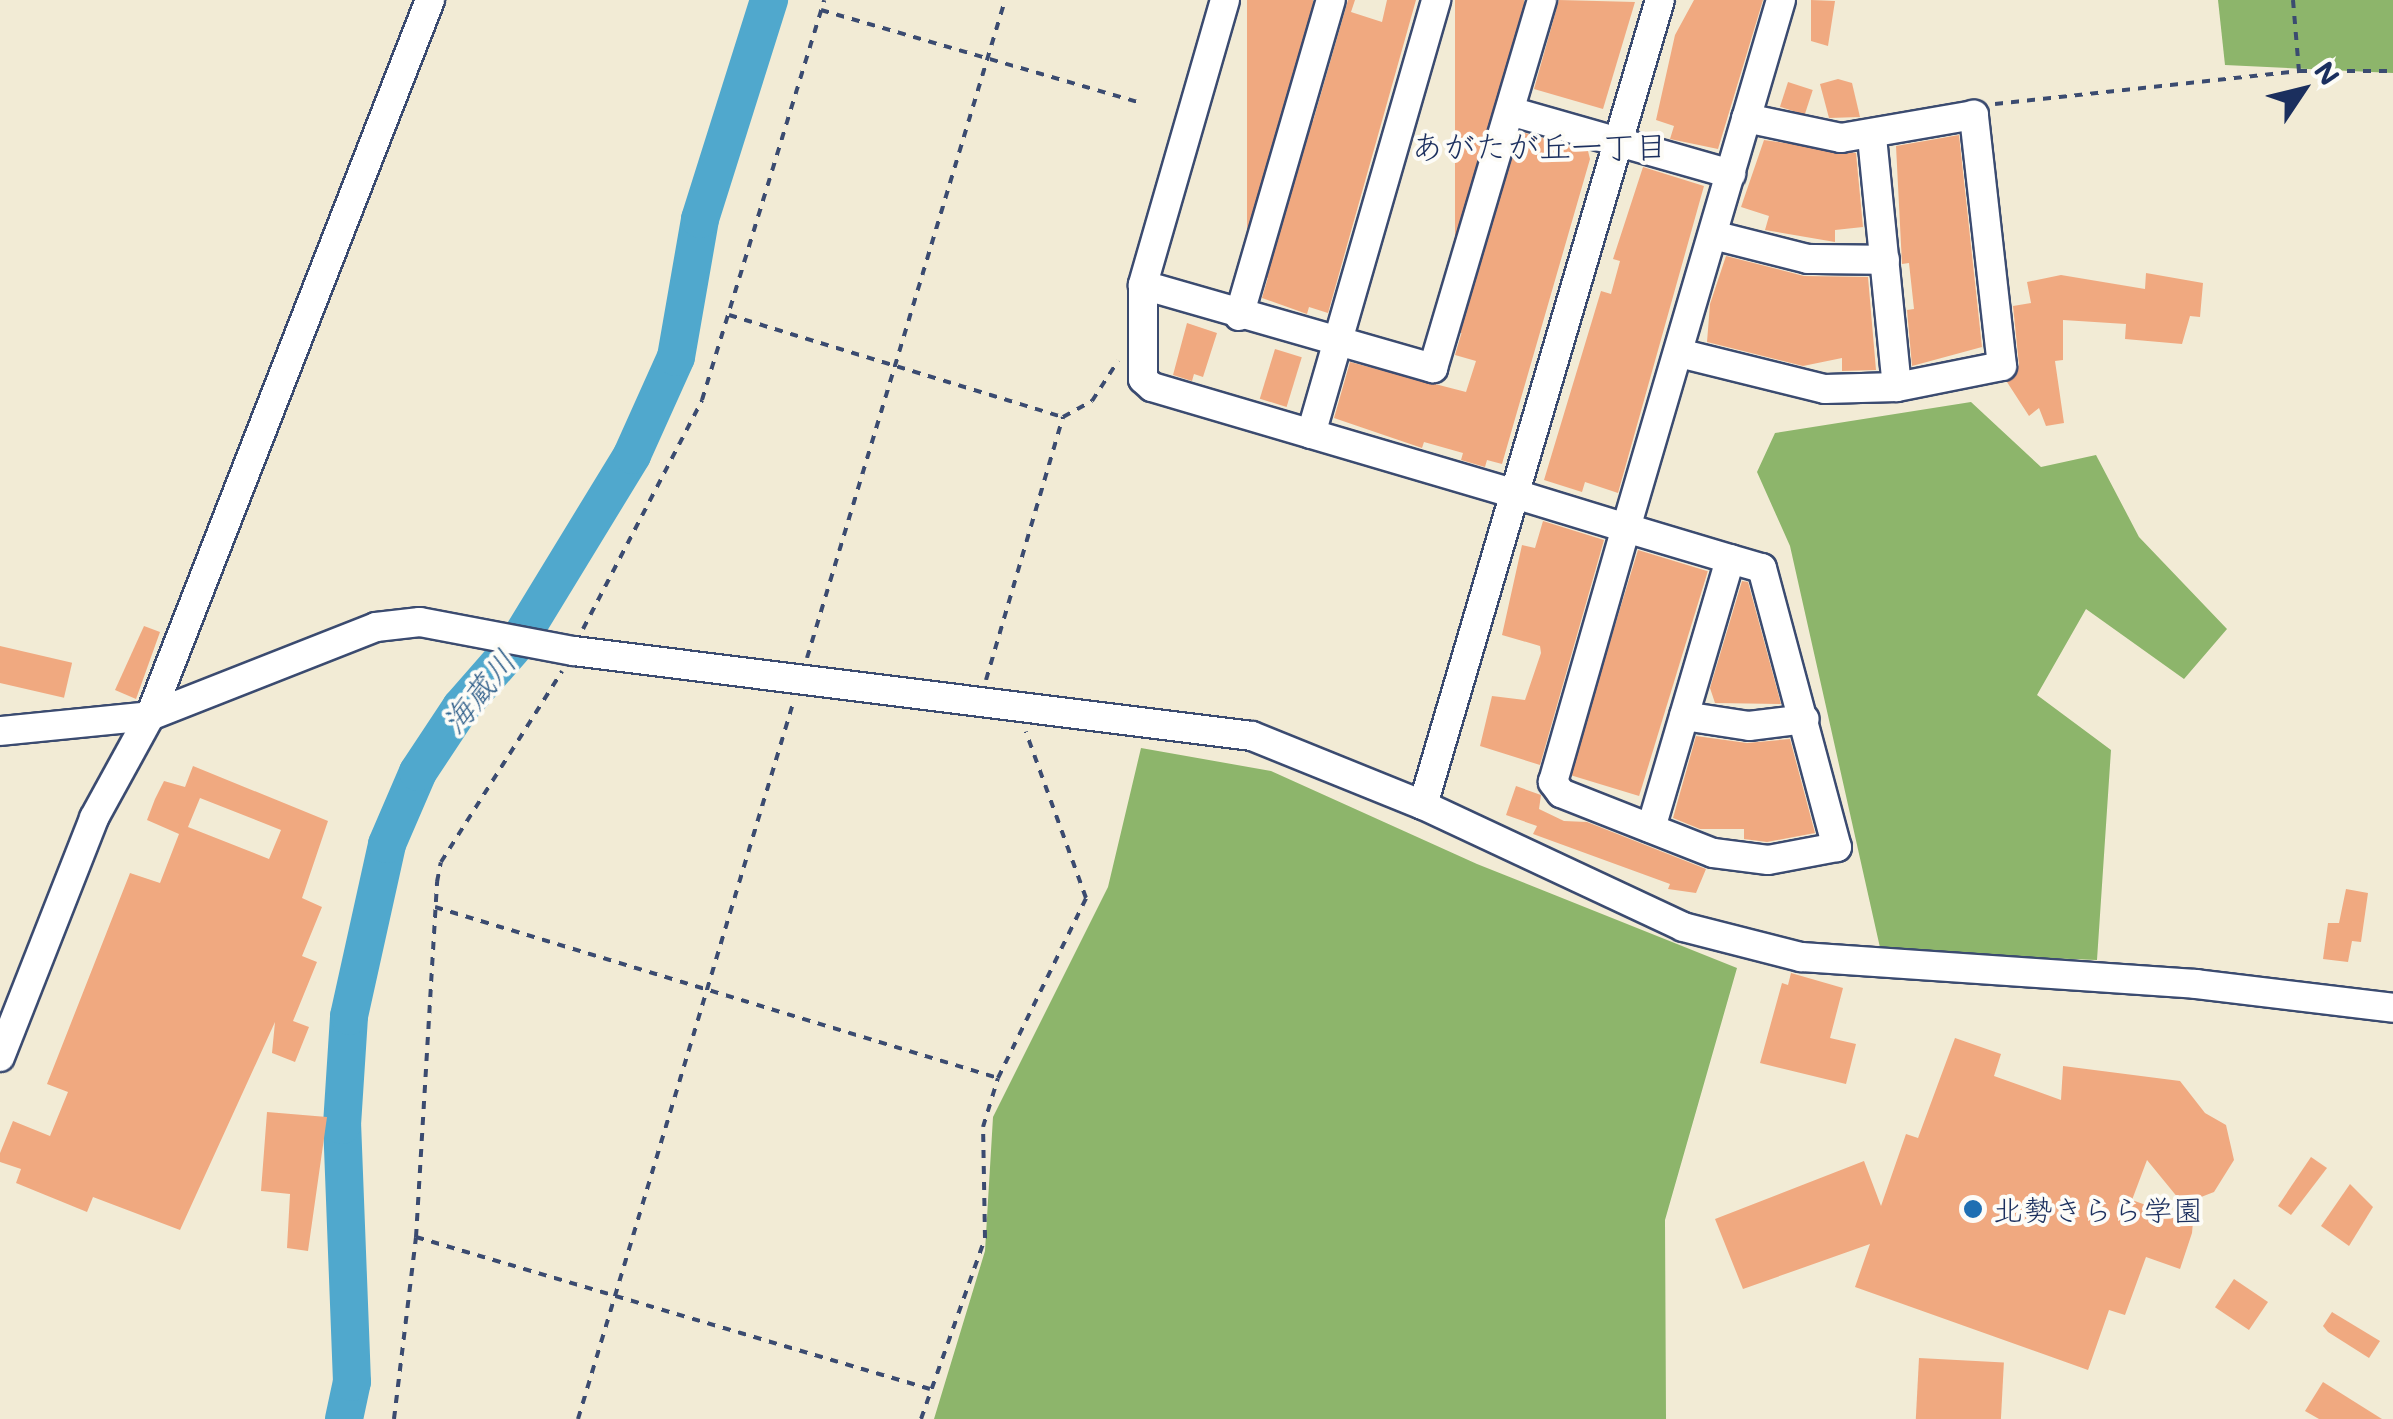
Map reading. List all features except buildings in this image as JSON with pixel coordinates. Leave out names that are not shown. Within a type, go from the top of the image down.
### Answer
[{"type":"street","points":[[0,1058],[94,818],[150,716],[430,0]]},
{"type":"street","points":[[1226,0],[1143,286],[1144,379],[1152,386],[1515,494],[1626,528],[1730,560],[1768,574],[1838,847],[1791,858],[1744,858],[1561,793],[1553,782],[1626,528],[1679,353],[1746,118],[1782,0]]},
{"type":"street","points":[[1239,316],[1330,0]]},
{"type":"street","points":[[1311,434],[1436,0]]},
{"type":"street","points":[[1143,286],[1434,368],[1542,0]]},
{"type":"street","points":[[1423,805],[1660,0]]},
{"type":"street","points":[[1510,111],[1730,174]]},
{"type":"street","points":[[1679,353],[1825,389],[1897,387],[2002,366],[1974,115],[1872,137],[1826,137],[1746,118]]},
{"type":"street","points":[[1872,137],[1897,387]]},
{"type":"street","points":[[1712,235],[1808,259],[1885,260]]},
{"type":"street","points":[[1651,828],[1730,560]]},
{"type":"street","points":[[0,730],[150,716],[376,627],[420,622],[571,650],[1252,736],[1423,805],[1684,926],[1787,954],[2196,984],[2393,1008]]},
{"type":"street","points":[[1684,716],[1749,726],[1805,719]]},
{"type":"path","points":[[394,1419],[416,1238],[435,906],[442,862],[571,650],[684,444],[729,315],[824,0]]},
{"type":"path","points":[[578,1419],[1005,0]]},
{"type":"path","points":[[2293,0],[2299,71]]},
{"type":"path","points":[[821,10],[1141,103]]},
{"type":"path","points":[[1974,115],[1985,106],[2299,71],[2393,72]]},
{"type":"path","points":[[729,315],[1063,417]]},
{"type":"path","points":[[980,701],[1063,417],[1092,401],[1142,330]]},
{"type":"path","points":[[921,1419],[985,1238],[983,1127],[998,1078],[1086,898],[1016,709]]},
{"type":"path","points":[[435,906],[998,1078]]},
{"type":"path","points":[[416,1238],[930,1390]]},
{"type":"green space","points":[[2218,0],[2393,0],[2393,73],[2225,65]]},
{"type":"green space","points":[[1971,402],[2041,467],[2096,455],[2139,537],[2227,629],[2184,679],[2086,609],[2037,695],[2111,750],[2097,960],[1881,952],[1790,546],[1757,472],[1775,433]]},
{"type":"green space","points":[[1141,748],[1271,771],[1477,864],[1737,968],[1665,1220],[1666,1419],[934,1419],[985,1251],[993,1117],[1108,887]]},
{"type":"waterway","name":"海蔵川","points":[[344,1419],[352,1382],[342,1125],[349,1016],[387,844],[418,772],[461,707],[518,642],[632,455],[676,357],[700,219],[769,0]]},
{"type":"place","name":"北勢きらら学園","points":[[1973,1209]]},
{"type":"district","name":"あがたが丘一丁目","points":[[1539,145]]}]
